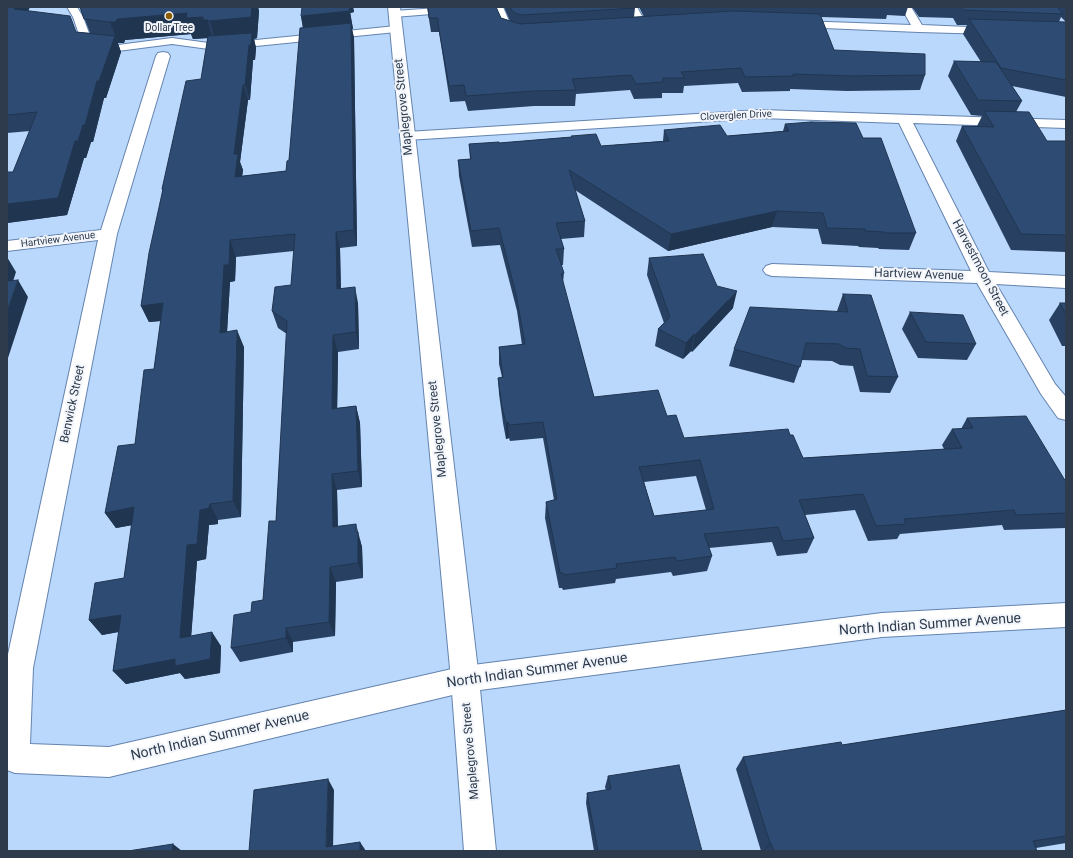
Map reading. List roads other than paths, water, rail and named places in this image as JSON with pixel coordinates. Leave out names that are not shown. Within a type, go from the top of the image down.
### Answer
[{"type":"street","name":"Maplegrove Street","points":[[395,17],[465,679],[480,851]]},
{"type":"street","name":"Benwick Street","points":[[15,758],[19,668],[108,234],[163,56]]},
{"type":"street","name":"Cloverglen Drive","points":[[407,136],[761,114],[1066,124]]},
{"type":"street","name":"Harvestmoon Street","points":[[904,119],[983,276],[1048,389],[1066,412]]},
{"type":"street","name":"Hartview Avenue","points":[[7,246],[108,234]]},
{"type":"street","name":"Hartview Avenue","points":[[772,270],[983,276],[1066,282]]},
{"type":"street","name":"North Indian Summer Avenue","points":[[15,758],[110,762],[465,679],[882,625],[1066,616]]},
{"type":"lane","points":[[72,7],[78,17],[87,44],[118,48],[172,41],[216,47],[395,17],[462,10]]},
{"type":"lane","points":[[491,8],[498,7],[507,30],[524,34]]},
{"type":"lane","points":[[632,7],[639,27],[657,26]]},
{"type":"lane","points":[[906,7],[919,29]]},
{"type":"lane","points":[[788,24],[1004,32]]},
{"type":"place","name":"Dollar Tree","points":[[169,16]]}]
